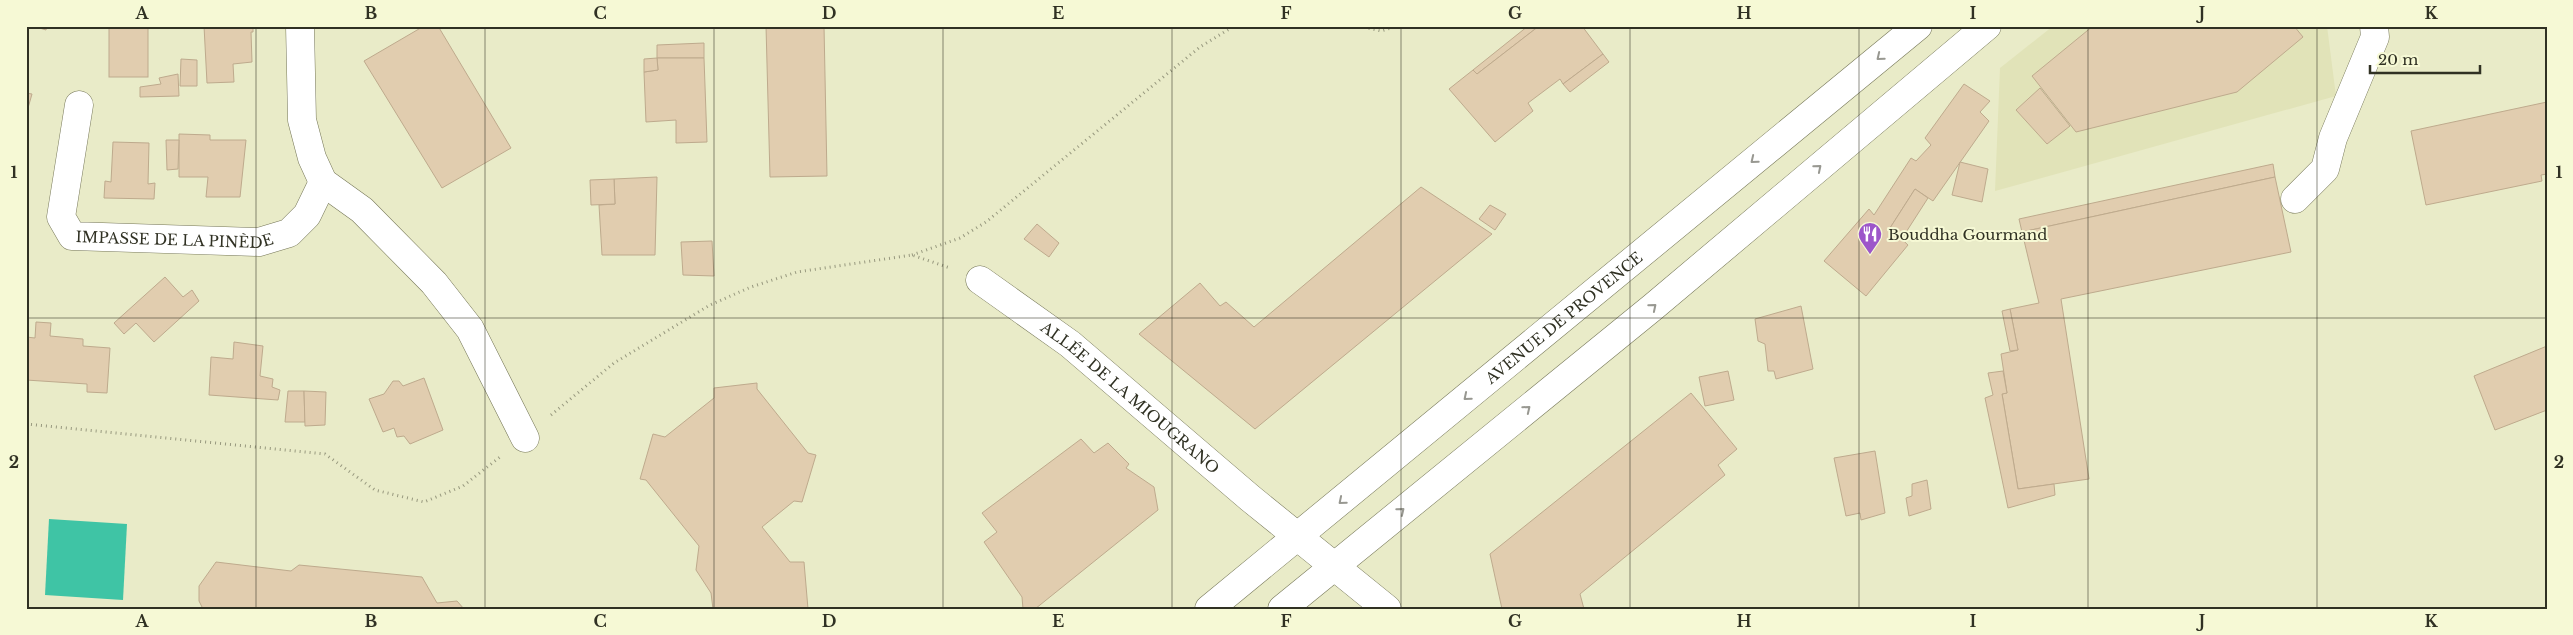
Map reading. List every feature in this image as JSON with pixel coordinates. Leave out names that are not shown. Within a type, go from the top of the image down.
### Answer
[{"type":"main road","points":[[300,26],[302,120],[312,158],[323,182],[362,210],[434,283],[470,329],[524,438]]},
{"type":"main road","name":"AVENUE DE PROVENCE","points":[[1208,609],[1918,26]]},
{"type":"main road","points":[[1282,609],[1653,307],[1988,26]]},
{"type":"main road","points":[[2295,199],[2325,169],[2333,138],[2375,37],[2374,26]]},
{"type":"main road","name":"IMPASSE DE LA PINÈDE","points":[[79,106],[61,217],[72,236],[259,242],[289,233],[307,215],[323,182]]},
{"type":"main road","name":"ALLÉE DE LA MIOUGRANO","points":[[980,280],[1070,344],[1298,537],[1335,565],[1387,609]]},
{"type":"path","points":[[980,280],[912,255],[960,238],[986,222],[1200,47],[1234,26]]},
{"type":"path","points":[[1359,26],[1381,31],[1397,26]]},
{"type":"shaded area","points":[[2053,26],[2327,26],[2336,96],[1995,191],[2000,68]]},
{"type":"water","points":[[49,519],[127,524],[123,600],[45,595]]},
{"type":"building","points":[[33,26],[47,26],[46,30]]},
{"type":"building","points":[[109,26],[148,26],[148,77],[109,77]]},
{"type":"building","points":[[204,26],[253,26],[253,32],[251,32],[252,62],[233,64],[234,82],[207,83]]},
{"type":"building","points":[[424,26],[438,26],[511,148],[442,188],[364,61]]},
{"type":"building","points":[[766,26],[824,26],[827,176],[770,177]]},
{"type":"building","points":[[1528,26],[1539,26],[1477,74],[1473,70]]},
{"type":"building","points":[[1539,26],[1582,26],[1603,54],[1563,84],[1560,79],[1528,103],[1533,111],[1495,142],[1449,89],[1473,70],[1477,74]]},
{"type":"building","points":[[2093,26],[2294,26],[2303,37],[2237,92],[2076,132],[2032,76]]},
{"type":"building","points":[[704,43],[704,58],[657,58],[657,45]]},
{"type":"building","points":[[1603,54],[1609,62],[1570,92],[1563,84]]},
{"type":"building","points":[[657,58],[704,58],[707,142],[676,143],[676,120],[646,122],[644,72],[658,70]]},
{"type":"building","points":[[657,58],[658,70],[644,72],[644,59]]},
{"type":"building","points":[[181,59],[197,60],[197,86],[180,86]]},
{"type":"building","points":[[178,74],[179,96],[140,97],[140,87],[161,84],[159,78]]},
{"type":"building","points":[[1964,84],[1990,101],[1980,112],[1989,121],[1933,201],[1915,189],[1890,228],[1908,245],[1866,296],[1824,261],[1869,209],[1874,215],[1911,158],[1916,161],[1931,145],[1925,138]]},
{"type":"building","points":[[2040,88],[2070,126],[2047,144],[2016,110]]},
{"type":"building","points":[[26,93],[32,94],[26,115]]},
{"type":"building","points":[[2547,102],[2547,174],[2541,175],[2542,181],[2426,205],[2411,131]]},
{"type":"building","points":[[179,134],[210,135],[210,140],[246,140],[240,197],[206,197],[208,177],[179,177]]},
{"type":"building","points":[[166,140],[179,140],[178,169],[167,170]]},
{"type":"building","points":[[113,142],[149,143],[148,184],[155,183],[154,199],[104,198],[105,181],[111,182]]},
{"type":"building","points":[[1960,162],[1988,169],[1982,202],[1952,195]]},
{"type":"building","points":[[2273,164],[2275,177],[2022,232],[2019,219]]},
{"type":"building","points":[[657,177],[655,255],[602,255],[599,205],[615,204],[614,179]]},
{"type":"building","points":[[2275,177],[2291,252],[2061,299],[2089,479],[2018,489],[2002,394],[2007,393],[2001,354],[2018,350],[2010,309],[2039,303],[2022,232]]},
{"type":"building","points":[[614,179],[615,204],[591,205],[590,180]]},
{"type":"building","points":[[1421,187],[1492,234],[1255,429],[1139,334],[1200,283],[1220,306],[1226,302],[1254,327]]},
{"type":"building","points":[[1915,189],[1928,198],[1901,240],[1890,228]]},
{"type":"building","points":[[1490,205],[1506,214],[1495,230],[1479,219]]},
{"type":"building","points":[[1037,224],[1059,243],[1049,257],[1024,239]]},
{"type":"building","points":[[712,241],[714,276],[683,275],[681,242]]},
{"type":"building","points":[[165,277],[183,297],[192,290],[199,301],[154,342],[136,323],[124,334],[114,323]]},
{"type":"building","points":[[1801,306],[1813,369],[1776,379],[1774,371],[1768,371],[1765,344],[1758,341],[1755,319]]},
{"type":"building","points":[[2010,309],[2018,350],[2010,351],[2002,311]]},
{"type":"building","points":[[36,322],[51,323],[50,336],[83,339],[83,346],[110,348],[107,393],[87,392],[87,384],[26,380],[26,337],[35,338]]},
{"type":"building","points":[[234,342],[263,346],[260,376],[273,379],[272,387],[280,390],[278,400],[209,395],[211,357],[233,359]]},
{"type":"building","points":[[2547,346],[2547,410],[2495,430],[2474,376]]},
{"type":"building","points":[[1728,371],[1734,400],[1705,406],[1699,377]]},
{"type":"building","points":[[2003,371],[2007,393],[2002,394],[2018,489],[2054,484],[2055,495],[2008,508],[1985,398],[1993,395],[1988,373]]},
{"type":"building","points":[[424,378],[443,430],[410,444],[404,436],[397,437],[394,428],[383,432],[369,399],[384,394],[393,381],[399,381],[403,386]]},
{"type":"building","points":[[757,383],[757,389],[808,453],[816,455],[802,502],[794,501],[762,527],[790,562],[804,562],[808,609],[713,609],[711,593],[696,570],[699,546],[646,480],[640,479],[653,434],[665,437],[714,398],[714,388]]},
{"type":"building","points":[[288,391],[304,391],[305,422],[285,422]]},
{"type":"building","points":[[304,391],[326,392],[325,425],[305,426]]},
{"type":"building","points":[[1691,393],[1737,449],[1718,465],[1725,475],[1580,594],[1584,609],[1502,609],[1490,554]]},
{"type":"building","points":[[1081,439],[1094,453],[1108,443],[1129,464],[1126,468],[1154,487],[1158,510],[1035,609],[1023,609],[1022,597],[984,542],[997,532],[982,513]]},
{"type":"building","points":[[1875,451],[1885,513],[1861,520],[1860,513],[1846,516],[1834,458]]},
{"type":"building","points":[[1927,480],[1931,509],[1909,516],[1906,498],[1912,496],[1912,484]]},
{"type":"building","points":[[216,562],[291,571],[299,565],[422,577],[437,603],[457,601],[464,609],[203,609],[199,601],[199,586]]},
{"type":"place","name":"Bouddha Gourmand","points":[[1870,255]]}]
